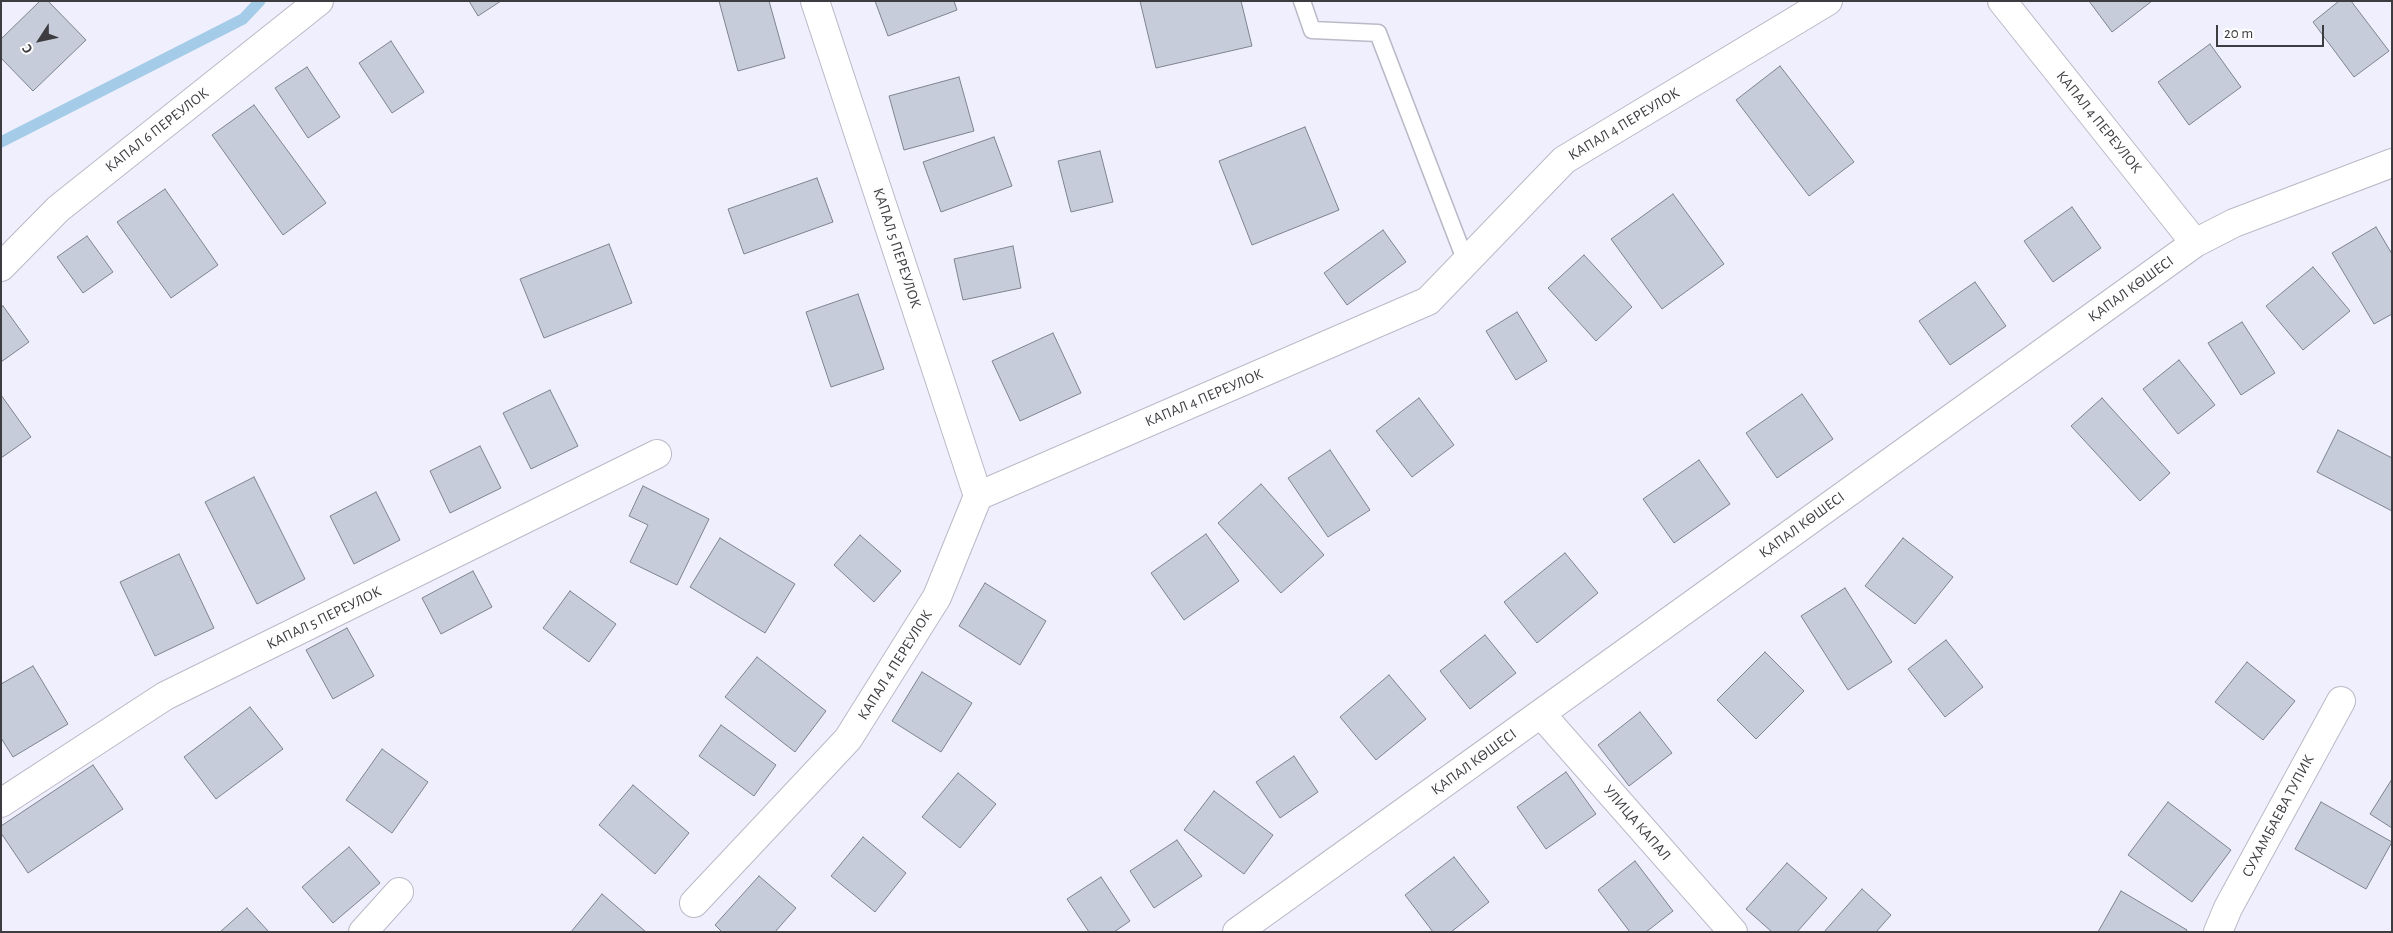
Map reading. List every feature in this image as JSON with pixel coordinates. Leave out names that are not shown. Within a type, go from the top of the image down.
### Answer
[{"type":"street","name":"КАПАЛ 6 ПЕРЕУЛОК","points":[[1,267],[58,209],[319,1]]},
{"type":"street","name":"КАПАЛ 5 ПЕРЕУЛОК","points":[[815,1],[978,496]]},
{"type":"street","name":"КАПАЛ 4 ПЕРЕУЛОК","points":[[694,904],[848,739],[937,597],[978,496],[1428,301],[1564,160],[1828,1]]},
{"type":"street","name":"КАПАЛ 4 ПЕРЕУЛОК","points":[[2002,1],[2195,243]]},
{"type":"street","name":"ҚАПАЛ КӨШЕСІ","points":[[1237,932],[2195,243],[2234,222],[2392,163]]},
{"type":"street","name":"КАПАЛ 5 ПЕРЕУЛОК","points":[[1,803],[164,696],[657,454]]},
{"type":"street","name":"СУХАМБАЕВА ТУПИК","points":[[2218,932],[2228,908],[2340,700]]},
{"type":"street","name":"УЛИЦА КАПАЛ","points":[[1541,714],[1733,932]]},
{"type":"street","points":[[363,932],[399,892]]},
{"type":"lane","points":[[1302,1],[1312,30],[1378,33],[1466,262]]},
{"type":"building","points":[[40,1],[48,1],[86,40],[33,91],[1,58],[1,39]]},
{"type":"building","points":[[469,1],[501,1],[478,16]]},
{"type":"building","points":[[719,1],[769,1],[785,58],[738,71]]},
{"type":"building","points":[[875,1],[954,1],[957,10],[888,36]]},
{"type":"building","points":[[1140,1],[1241,1],[1252,46],[1156,68]]},
{"type":"building","points":[[2089,1],[2152,1],[2112,32]]},
{"type":"building","points":[[2339,1],[2351,1],[2389,51],[2354,77],[2313,22]]},
{"type":"building","points":[[391,41],[424,92],[392,113],[359,63]]},
{"type":"building","points":[[2210,44],[2241,87],[2189,125],[2158,82]]},
{"type":"building","points":[[1780,66],[1854,162],[1809,196],[1736,100]]},
{"type":"building","points":[[307,67],[340,117],[308,138],[275,88]]},
{"type":"building","points":[[959,77],[974,131],[904,150],[889,96]]},
{"type":"building","points":[[254,105],[326,203],[283,235],[212,135]]},
{"type":"building","points":[[1305,127],[1339,210],[1252,245],[1219,161]]},
{"type":"building","points":[[994,137],[1012,186],[941,212],[923,162]]},
{"type":"building","points":[[1100,151],[1113,202],[1071,212],[1058,161]]},
{"type":"building","points":[[817,178],[833,222],[744,254],[728,209]]},
{"type":"building","points":[[165,189],[218,265],[171,298],[117,222]]},
{"type":"building","points":[[1673,194],[1724,264],[1662,309],[1611,239]]},
{"type":"building","points":[[2072,207],[2101,248],[2053,282],[2024,241]]},
{"type":"building","points":[[2376,227],[2392,254],[2392,314],[2374,324],[2332,253]]},
{"type":"building","points":[[1383,230],[1406,262],[1347,305],[1324,273]]},
{"type":"building","points":[[87,236],[113,272],[83,293],[57,257]]},
{"type":"building","points":[[609,244],[632,303],[544,338],[520,279]]},
{"type":"building","points":[[1013,246],[1021,288],[963,300],[954,259]]},
{"type":"building","points":[[1584,255],[1632,307],[1596,341],[1548,288]]},
{"type":"building","points":[[2313,267],[2350,311],[2303,350],[2266,306]]},
{"type":"building","points":[[1975,282],[2006,326],[1950,365],[1919,321]]},
{"type":"building","points":[[858,294],[884,369],[831,387],[806,312]]},
{"type":"building","points":[[3,306],[29,342],[1,362],[1,307]]},
{"type":"building","points":[[1517,312],[1547,361],[1516,380],[1486,331]]},
{"type":"building","points":[[2242,322],[2275,373],[2241,395],[2208,343]]},
{"type":"building","points":[[1053,333],[1081,393],[1020,421],[992,361]]},
{"type":"building","points":[[2179,360],[2215,405],[2178,434],[2143,389]]},
{"type":"building","points":[[550,390],[578,446],[531,469],[503,413]]},
{"type":"building","points":[[1802,394],[1833,439],[1777,478],[1746,433]]},
{"type":"building","points":[[1,395],[31,437],[1,458]]},
{"type":"building","points":[[1419,398],[1454,445],[1412,477],[1376,431]]},
{"type":"building","points":[[2102,398],[2170,473],[2140,501],[2071,426]]},
{"type":"building","points":[[2338,430],[2392,458],[2392,511],[2317,472]]},
{"type":"building","points":[[480,446],[501,488],[450,513],[430,471]]},
{"type":"building","points":[[1330,450],[1370,510],[1328,537],[1288,478]]},
{"type":"building","points":[[1699,460],[1730,504],[1674,543],[1643,499]]},
{"type":"building","points":[[254,477],[305,579],[257,604],[205,502]]},
{"type":"building","points":[[1261,484],[1324,555],[1281,593],[1218,523]]},
{"type":"building","points":[[643,486],[709,519],[677,585],[630,562],[648,525],[629,516]]},
{"type":"building","points":[[376,492],[400,540],[354,564],[330,516]]},
{"type":"building","points":[[1206,534],[1239,581],[1184,620],[1151,573]]},
{"type":"building","points":[[860,535],[901,571],[874,602],[834,565]]},
{"type":"building","points":[[720,538],[795,584],[765,633],[690,587]]},
{"type":"building","points":[[1903,538],[1953,577],[1915,624],[1865,586]]},
{"type":"building","points":[[1565,553],[1598,593],[1537,643],[1504,602]]},
{"type":"building","points":[[179,554],[214,628],[155,656],[120,582]]},
{"type":"building","points":[[473,571],[492,607],[441,634],[422,598]]},
{"type":"building","points":[[985,583],[1046,621],[1020,665],[959,626]]},
{"type":"building","points":[[1845,588],[1892,662],[1848,690],[1801,616]]},
{"type":"building","points":[[570,591],[616,624],[589,662],[543,628]]},
{"type":"building","points":[[347,628],[374,676],[333,699],[306,650]]},
{"type":"building","points":[[1485,635],[1516,673],[1470,709],[1440,671]]},
{"type":"building","points":[[1946,640],[1983,687],[1945,717],[1908,669]]},
{"type":"building","points":[[1765,652],[1804,691],[1756,739],[1717,700]]},
{"type":"building","points":[[757,657],[826,711],[795,752],[725,697]]},
{"type":"building","points":[[2247,662],[2295,701],[2263,740],[2215,702]]},
{"type":"building","points":[[33,666],[68,724],[13,757],[1,738],[1,684]]},
{"type":"building","points":[[922,672],[972,703],[941,752],[892,721]]},
{"type":"building","points":[[1389,675],[1426,719],[1376,760],[1340,717]]},
{"type":"building","points":[[250,707],[283,749],[216,799],[184,757]]},
{"type":"building","points":[[1640,712],[1672,753],[1629,786],[1598,745]]},
{"type":"building","points":[[721,725],[776,765],[754,796],[699,756]]},
{"type":"building","points":[[382,749],[428,782],[392,833],[346,800]]},
{"type":"building","points":[[1294,756],[1318,792],[1280,818],[1256,782]]},
{"type":"building","points":[[93,765],[123,809],[28,873],[1,833],[1,826]]},
{"type":"building","points":[[1566,772],[1596,814],[1546,849],[1517,807]]},
{"type":"building","points":[[958,773],[996,804],[960,848],[922,817]]},
{"type":"building","points":[[2392,779],[2392,828],[2370,814]]},
{"type":"building","points":[[633,785],[689,833],[655,874],[599,825]]},
{"type":"building","points":[[1214,791],[1273,835],[1244,874],[1184,830]]},
{"type":"building","points":[[2168,802],[2231,850],[2192,902],[2128,855]]},
{"type":"building","points":[[2321,802],[2392,842],[2366,889],[2295,849]]},
{"type":"building","points":[[863,837],[906,873],[875,912],[831,876]]},
{"type":"building","points":[[1177,840],[1202,876],[1154,908],[1130,871]]},
{"type":"building","points":[[349,847],[380,883],[333,923],[302,887]]},
{"type":"building","points":[[1454,857],[1489,902],[1451,932],[1433,932],[1405,895]]},
{"type":"building","points":[[1635,861],[1673,911],[1646,932],[1630,932],[1598,890]]},
{"type":"building","points":[[1787,863],[1827,898],[1797,932],[1772,932],[1746,909]]},
{"type":"building","points":[[759,876],[796,908],[775,932],[722,932],[715,925]]},
{"type":"building","points":[[1101,877],[1130,921],[1114,932],[1089,932],[1067,899]]},
{"type":"building","points":[[1862,889],[1891,915],[1876,932],[1824,932]]},
{"type":"building","points":[[2121,891],[2187,930],[2186,932],[2098,932]]},
{"type":"building","points":[[602,894],[646,932],[571,932]]},
{"type":"building","points":[[247,908],[269,932],[220,932]]},
{"type":"waterway","points":[[1,142],[243,19],[260,1]]}]
